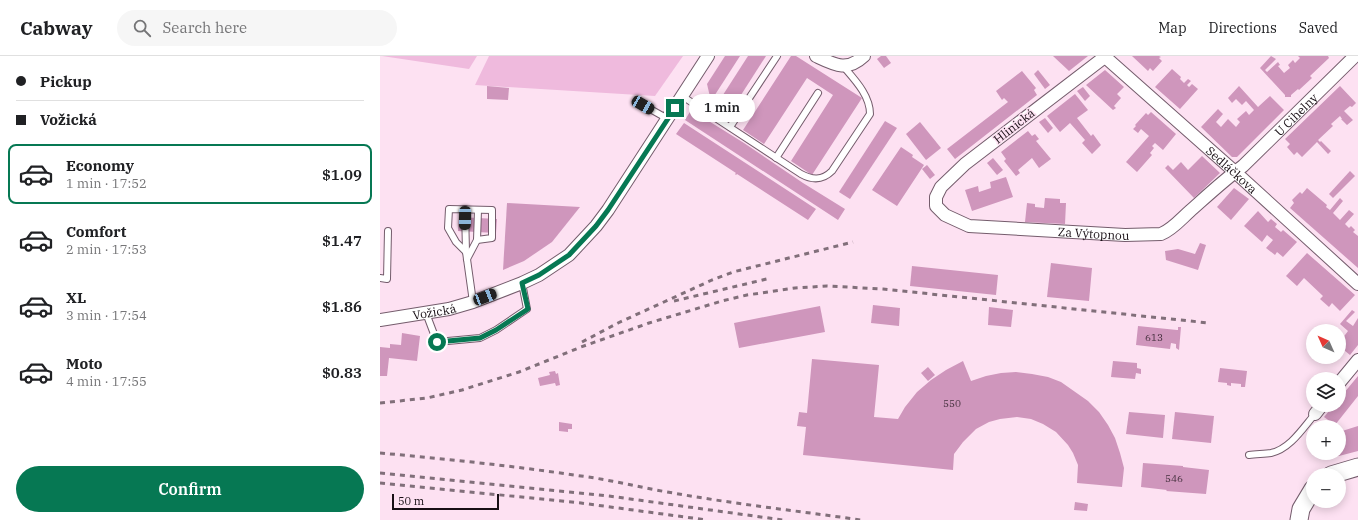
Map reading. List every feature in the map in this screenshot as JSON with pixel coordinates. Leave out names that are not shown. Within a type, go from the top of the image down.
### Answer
[{"type":"main road","points":[[1346,471],[1358,467]]},
{"type":"main road","points":[[1299,520],[1301,509],[1306,501]]},
{"type":"street","name":"Vožická","points":[[380,320],[449,309],[473,302],[539,275],[569,255],[591,232],[608,210],[708,56]]},
{"type":"street","points":[[816,56],[842,66],[857,63],[864,56]]},
{"type":"street","name":"Sedláčkova","points":[[1105,56],[1358,284]]},
{"type":"street","name":"Hlinická","points":[[936,206],[936,197],[941,187],[965,164],[1105,56]]},
{"type":"street","name":"U Cihelny","points":[[1235,172],[1243,166],[1355,56]]},
{"type":"street","name":"Za Výtopnou","points":[[936,206],[945,215],[969,226],[1125,235],[1157,234],[1166,232],[1235,172]]},
{"type":"street","points":[[1346,375],[1358,360]]},
{"type":"lane","points":[[730,128],[778,56]]},
{"type":"lane","points":[[682,96],[809,178],[819,179],[832,171],[870,114],[867,98],[842,66]]},
{"type":"lane","points":[[776,158],[818,93]]},
{"type":"lane","points":[[643,105],[668,119]]},
{"type":"lane","points":[[466,252],[456,242],[448,228],[449,209],[492,210],[492,238],[477,240]]},
{"type":"lane","points":[[465,209],[466,260],[473,302]]},
{"type":"lane","points":[[466,260],[477,240],[478,210]]},
{"type":"lane","points":[[380,278],[387,279],[388,231]]},
{"type":"lane","points":[[426,313],[437,342],[480,338],[496,330],[528,309],[522,283]]},
{"type":"lane","points":[[1249,455],[1272,453],[1284,448],[1299,434],[1316,412]]},
{"type":"shaded area","points":[[382,56],[477,56],[469,69]]},
{"type":"shaded area","points":[[489,56],[683,56],[655,96],[475,85]]},
{"type":"building","points":[[725,56],[740,56],[711,101],[707,84]]},
{"type":"building","points":[[748,56],[766,56],[725,120],[712,112]]},
{"type":"building","points":[[791,56],[796,56],[862,98],[812,175],[791,161],[833,95],[807,78],[764,144],[743,130]]},
{"type":"building","points":[[881,56],[886,56],[891,63],[884,68],[877,59]]},
{"type":"building","points":[[1053,56],[1088,56],[1069,71]]},
{"type":"building","points":[[1132,56],[1159,56],[1161,57],[1159,58],[1162,61],[1153,71],[1150,68],[1148,71]]},
{"type":"building","points":[[1271,56],[1276,59],[1265,70],[1267,72],[1278,62],[1280,65],[1278,66],[1284,73],[1290,68],[1288,65],[1293,60],[1295,63],[1300,58],[1298,56],[1328,56],[1329,58],[1310,76],[1312,78],[1299,90],[1298,89],[1291,95],[1291,97],[1285,97],[1285,95],[1260,68]]},
{"type":"building","points":[[1172,69],[1181,77],[1180,79],[1184,83],[1188,79],[1191,81],[1187,85],[1189,87],[1192,84],[1198,89],[1180,109],[1155,87]]},
{"type":"building","points":[[1038,70],[1050,85],[1045,89],[1034,74]]},
{"type":"building","points":[[1105,70],[1124,87],[1117,94],[1121,98],[1114,106],[1116,108],[1113,110],[1086,85]]},
{"type":"building","points":[[1022,71],[1036,88],[1034,90],[1037,95],[955,159],[947,149],[1008,102],[1004,98],[1002,100],[996,91]]},
{"type":"building","points":[[487,86],[509,88],[508,100],[487,99]]},
{"type":"building","points":[[1239,86],[1258,107],[1270,96],[1284,110],[1237,157],[1232,157],[1201,127],[1218,109],[1223,114],[1216,122],[1221,127],[1228,119],[1236,127],[1240,122],[1237,119],[1246,111],[1249,115],[1254,110],[1246,101],[1242,105],[1236,99],[1232,103],[1228,98]]},
{"type":"building","points":[[1340,86],[1356,103],[1344,111],[1353,120],[1347,125],[1340,116],[1331,124],[1333,126],[1318,140],[1331,151],[1328,154],[1317,142],[1302,157],[1297,152],[1294,155],[1287,147],[1290,144],[1285,139]]},
{"type":"building","points":[[1083,87],[1090,96],[1085,101],[1077,91]]},
{"type":"building","points":[[1075,94],[1088,110],[1077,118],[1091,136],[1093,134],[1101,145],[1092,154],[1082,143],[1085,140],[1070,123],[1060,132],[1047,116]]},
{"type":"building","points":[[691,110],[845,209],[838,220],[685,120]]},
{"type":"building","points":[[1151,112],[1176,134],[1163,150],[1155,143],[1152,146],[1154,148],[1150,153],[1152,155],[1137,172],[1126,162],[1149,136],[1141,129],[1138,133],[1133,129],[1146,113],[1148,115]]},
{"type":"building","points":[[1045,118],[1053,128],[1048,133],[1039,122]]},
{"type":"building","points":[[885,121],[897,128],[850,199],[839,192]]},
{"type":"building","points":[[920,122],[941,148],[926,160],[906,134]]},
{"type":"building","points":[[684,123],[816,209],[808,220],[737,174],[736,175],[736,173],[676,134]]},
{"type":"building","points":[[1028,131],[1032,136],[1035,134],[1039,139],[1036,141],[1051,159],[1039,168],[1032,158],[1018,170],[1020,173],[1016,176],[1004,161],[1006,159],[1001,152]]},
{"type":"building","points":[[901,147],[924,165],[897,206],[872,190]]},
{"type":"building","points":[[1202,156],[1220,173],[1194,198],[1165,168],[1168,165],[1173,170],[1181,162],[1188,170]]},
{"type":"building","points":[[993,158],[1003,170],[997,175],[987,163]]},
{"type":"building","points":[[927,165],[935,175],[930,179],[922,169]]},
{"type":"building","points":[[1350,171],[1355,176],[1333,198],[1329,194]]},
{"type":"building","points":[[1006,177],[1013,197],[972,211],[965,190],[978,186],[979,192],[991,188],[990,182]]},
{"type":"building","points":[[1234,188],[1249,199],[1231,220],[1217,207]]},
{"type":"building","points":[[1307,188],[1327,205],[1326,207],[1330,210],[1340,198],[1343,201],[1333,213],[1340,220],[1349,210],[1354,214],[1345,224],[1349,228],[1351,226],[1355,230],[1353,232],[1358,236],[1358,268],[1290,208],[1294,203],[1292,200],[1300,192],[1302,194]]},
{"type":"building","points":[[1045,198],[1060,199],[1060,203],[1066,203],[1065,224],[1025,222],[1027,203],[1035,204],[1035,207],[1044,208]]},
{"type":"building","points":[[507,203],[580,207],[552,242],[524,261],[503,270]]},
{"type":"building","points":[[1258,211],[1268,222],[1271,219],[1277,224],[1275,227],[1281,232],[1283,230],[1297,242],[1283,257],[1277,252],[1275,255],[1266,248],[1273,240],[1267,235],[1262,242],[1244,226]]},
{"type":"building","points":[[459,217],[497,219],[496,233],[458,231]]},
{"type":"building","points":[[1200,243],[1206,245],[1198,270],[1166,260],[1165,251],[1178,249],[1195,254]]},
{"type":"building","points":[[1307,253],[1355,295],[1340,311],[1332,303],[1329,307],[1320,299],[1323,296],[1304,278],[1297,286],[1286,276]]},
{"type":"building","points":[[1051,263],[1092,268],[1089,301],[1047,297]]},
{"type":"building","points":[[912,266],[998,275],[996,295],[910,286]]},
{"type":"building","points":[[873,305],[900,308],[899,326],[871,323]]},
{"type":"building","points":[[820,306],[825,332],[739,348],[734,323]]},
{"type":"building","points":[[989,307],[1013,310],[1011,327],[988,325]]},
{"type":"building","points":[[1352,310],[1355,312],[1346,321],[1353,326],[1358,318],[1358,345],[1350,355],[1346,352],[1346,334],[1348,331],[1346,329],[1346,324],[1340,324]]},
{"type":"building","points":[[1138,326],[1177,330],[1178,327],[1181,327],[1179,350],[1176,348],[1176,344],[1171,343],[1170,349],[1136,345]]},
{"type":"building","points":[[402,333],[420,336],[417,361],[389,358],[387,376],[380,376],[380,347],[390,348],[390,344],[401,345]]},
{"type":"building","points":[[812,359],[879,365],[874,417],[898,419],[917,392],[931,380],[963,361],[971,381],[1001,373],[1016,372],[1048,377],[1061,382],[1088,401],[1099,412],[1108,425],[1115,438],[1124,468],[1122,487],[1077,483],[1078,465],[1068,445],[1056,432],[1043,424],[1031,419],[1017,417],[989,422],[976,429],[954,454],[953,470],[803,455],[806,427],[797,426],[799,412],[807,413]]},
{"type":"building","points":[[1113,361],[1137,363],[1137,368],[1141,369],[1141,374],[1136,373],[1135,379],[1111,377]]},
{"type":"building","points":[[928,367],[935,375],[928,381],[921,373]]},
{"type":"building","points":[[1220,368],[1247,371],[1245,387],[1241,387],[1241,384],[1231,383],[1231,386],[1227,385],[1227,383],[1218,382]]},
{"type":"building","points":[[555,371],[556,374],[558,373],[560,385],[556,386],[555,383],[540,386],[538,378],[550,375],[549,372]]},
{"type":"building","points":[[1358,376],[1358,396],[1346,411],[1346,391]]},
{"type":"building","points":[[1129,412],[1165,415],[1163,438],[1126,434]]},
{"type":"building","points":[[1175,412],[1214,416],[1211,443],[1172,439]]},
{"type":"building","points":[[1328,412],[1345,412],[1339,420],[1328,420],[1324,417]]},
{"type":"building","points":[[559,422],[572,424],[572,429],[568,429],[568,432],[559,431]]},
{"type":"building","points":[[1358,426],[1358,451],[1346,454],[1346,430]]},
{"type":"building","points":[[1143,463],[1183,466],[1209,470],[1206,494],[1166,491],[1167,490],[1141,487]]},
{"type":"building","points":[[1075,502],[1088,504],[1087,511],[1074,510]]},
{"type":"railway","points":[[582,342],[618,323],[712,280],[733,272],[853,242]]},
{"type":"railway","points":[[674,301],[771,278]]},
{"type":"railway","points":[[380,403],[427,398],[462,390],[519,372],[581,347],[649,323],[747,295],[795,288],[827,286],[883,289],[1209,323]]},
{"type":"railway","points":[[380,453],[556,472],[696,497],[861,520]]},
{"type":"railway","points":[[380,473],[609,496],[783,520]]},
{"type":"railway","points":[[380,483],[581,503],[707,520]]},
{"type":"route","points":[[437,342],[480,338],[496,330],[528,309],[522,283],[539,275],[569,255],[596,226],[675,108]]}]
